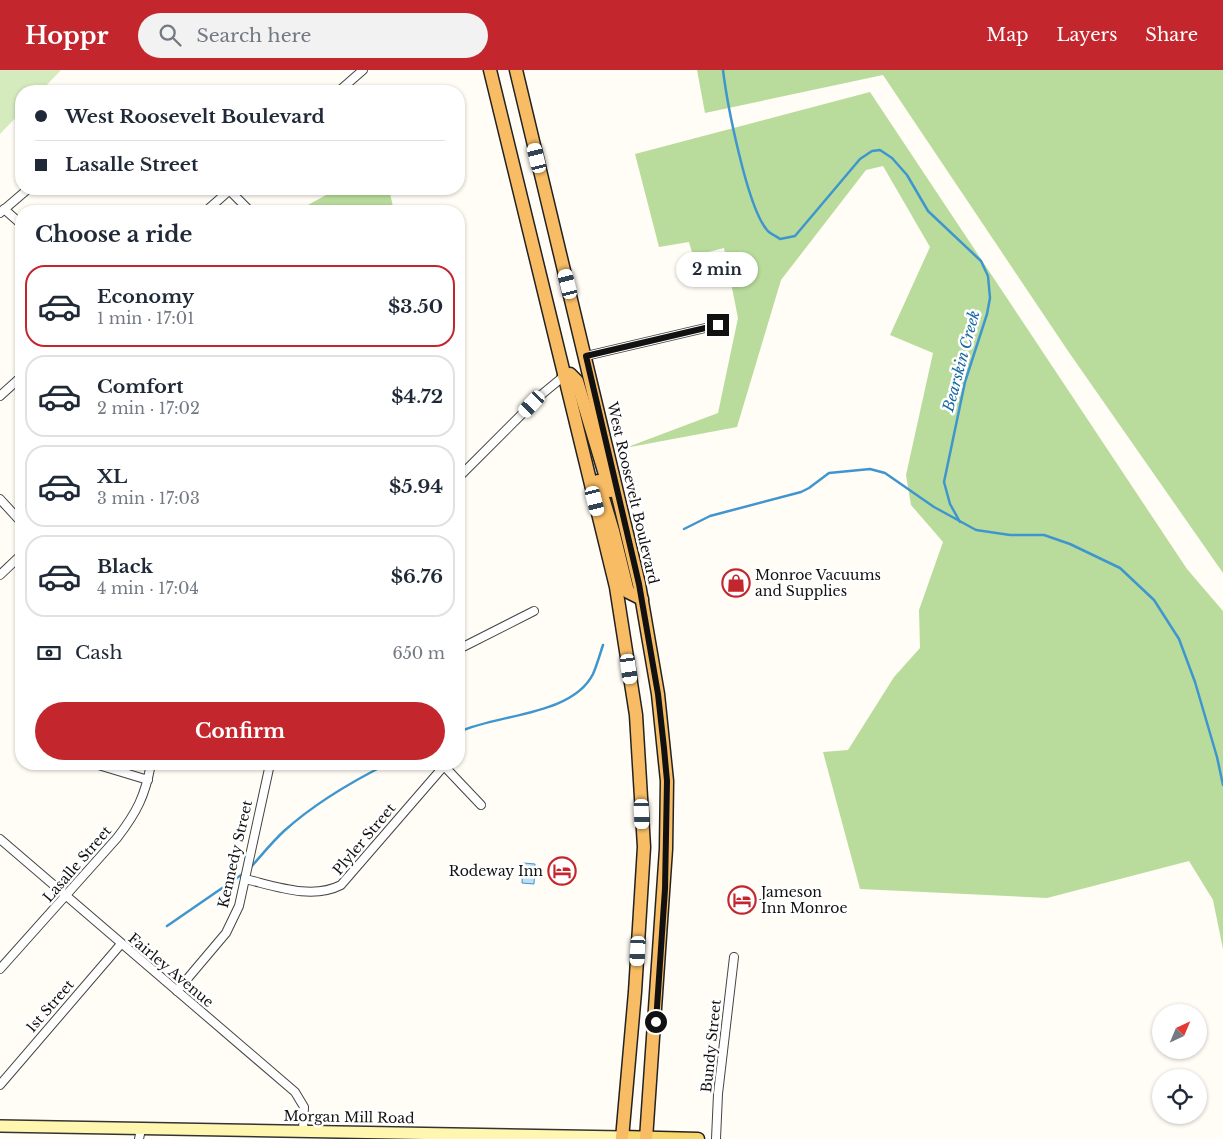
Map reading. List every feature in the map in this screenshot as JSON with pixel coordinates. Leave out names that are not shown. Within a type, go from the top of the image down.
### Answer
[{"type":"highway","points":[[490,70],[616,587],[636,715],[644,847],[636,992],[622,1138]]},
{"type":"highway","name":"West Roosevelt Boulevard","points":[[516,70],[626,528],[642,599],[658,694],[667,781],[665,889],[646,1138]]},
{"type":"highway","points":[[564,376],[570,374],[577,381],[598,458],[626,528]]},
{"type":"highway","points":[[581,445],[604,497],[628,592],[642,599]]},
{"type":"main road","name":"Morgan Mill Road","points":[[0,1126],[140,1134],[303,1131],[698,1139]]},
{"type":"street","points":[[345,85],[363,70]]},
{"type":"street","points":[[15,220],[2,211],[21,195]]},
{"type":"street","points":[[212,205],[223,195]]},
{"type":"street","points":[[235,195],[244,205]]},
{"type":"street","points":[[586,356],[718,325]]},
{"type":"street","points":[[465,471],[541,395],[564,376]]},
{"type":"street","points":[[1,393],[15,382]]},
{"type":"street","points":[[0,499],[15,515]]},
{"type":"street","points":[[0,575],[15,561]]},
{"type":"street","points":[[465,646],[534,611]]},
{"type":"street","points":[[115,770],[148,780]]},
{"type":"street","name":"Lasalle Street","points":[[0,969],[66,896],[133,817],[142,802],[150,770]]},
{"type":"street","name":"Kennedy Street","points":[[177,991],[230,925],[239,906],[268,770]]},
{"type":"street","name":"Plyler Street","points":[[245,879],[310,892],[331,890],[342,885],[440,770]]},
{"type":"street","name":"Plyler Street","points":[[448,770],[481,805]]},
{"type":"street","name":"Fairley Avenue","points":[[0,839],[301,1099],[305,1114],[303,1131]]},
{"type":"street","name":"1st Street","points":[[0,1085],[121,944]]},
{"type":"street","name":"Bundy Street","points":[[716,1139],[718,1094],[734,957]]},
{"type":"green space","points":[[0,70],[61,70],[47,85],[15,85],[15,118],[0,134]]},
{"type":"green space","points":[[697,70],[1223,70],[1223,573],[1068,351],[883,75],[705,113]]},
{"type":"green space","points":[[870,92],[1187,569],[1223,611],[1223,949],[1213,900],[1189,861],[1047,898],[860,889],[823,752],[848,750],[894,677],[920,648],[919,610],[943,542],[911,505],[906,475],[933,353],[890,335],[930,247],[883,166],[866,170],[781,280],[737,427],[625,448],[718,413],[738,318],[724,248],[693,256],[689,242],[659,247],[635,154]]},
{"type":"green space","points":[[326,195],[390,195],[393,205],[308,205]]},
{"type":"water","points":[[523,863],[535,864],[534,884],[522,883]]},
{"type":"waterway","name":"Bearskin Creek","points":[[723,70],[733,129],[745,178],[760,218],[770,233],[780,239],[795,236],[860,159],[872,151],[880,150],[892,158],[907,175],[928,211],[981,261],[988,276],[990,298],[987,314],[965,382],[944,482],[950,504],[960,522]]},
{"type":"waterway","name":"Bearskin Creek","points":[[684,529],[710,516],[801,492],[829,473],[870,469],[885,473],[934,507],[976,530],[1010,535],[1044,535],[1070,544],[1120,568],[1154,600],[1179,639],[1195,682],[1217,757],[1223,785]]},
{"type":"waterway","points":[[465,730],[532,712],[568,698],[583,688],[593,674],[603,645]]},
{"type":"waterway","points":[[250,868],[280,835],[296,821],[346,786],[375,770]]},
{"type":"waterway","points":[[167,926],[244,873]]},
{"type":"place","name":"Monroe Vacuums and Supplies","points":[[736,583]]},
{"type":"place","name":"Rodeway Inn","points":[[562,871]]},
{"type":"place","name":"Jameson Inn Monroe","points":[[742,900]]},
{"type":"route","points":[[656,1022],[665,889],[667,781],[664,748],[658,694],[639,584],[586,356],[718,325]]}]
